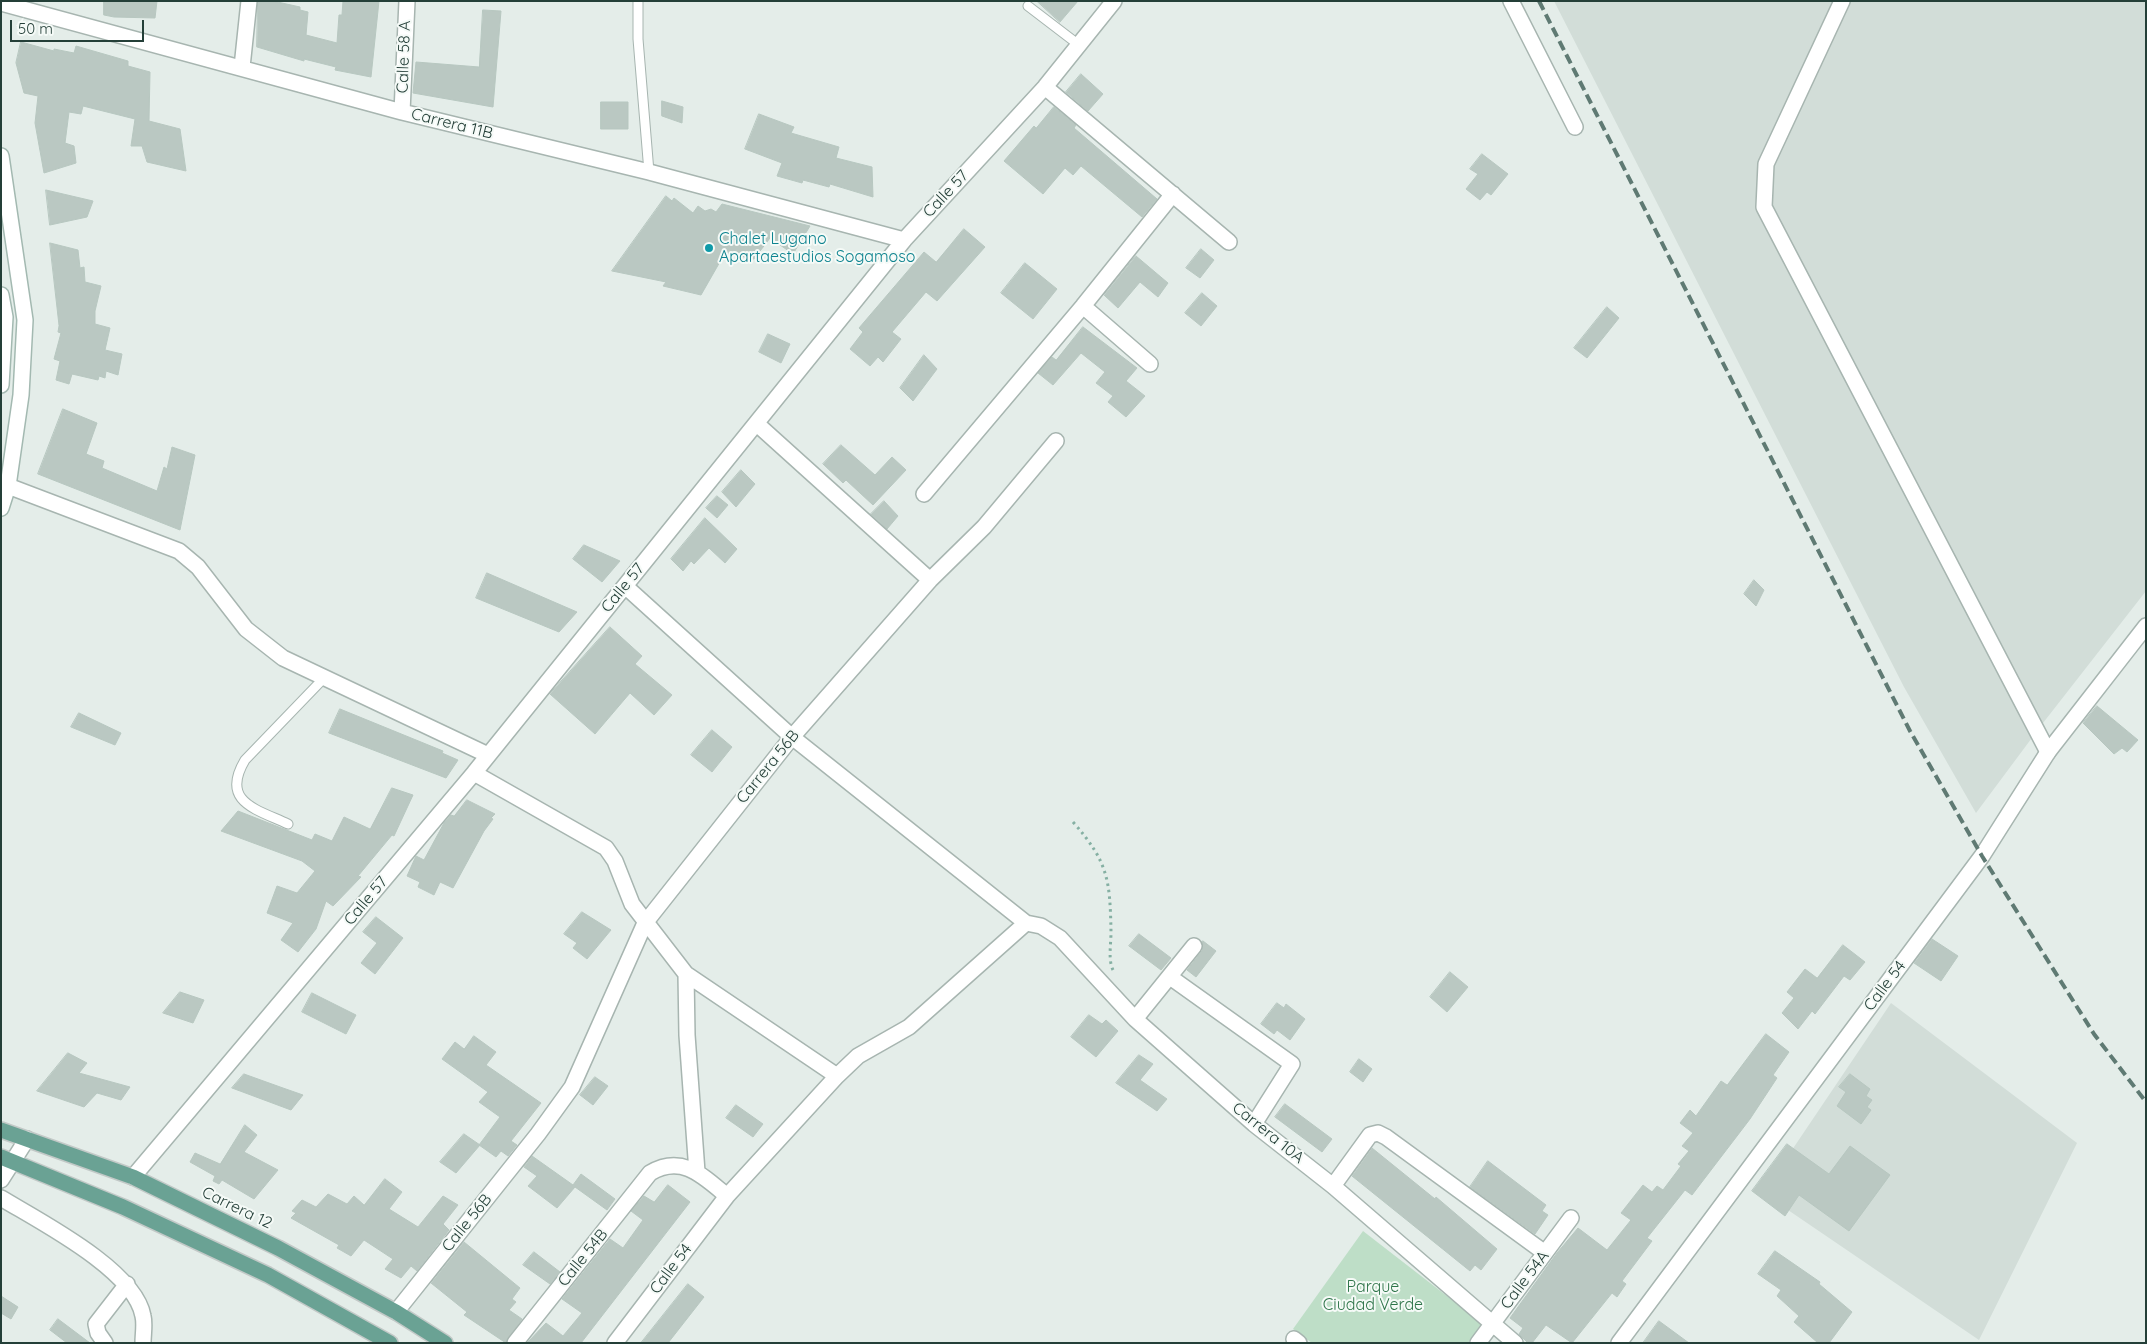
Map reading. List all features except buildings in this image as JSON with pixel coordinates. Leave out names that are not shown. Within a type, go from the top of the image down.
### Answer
[{"type":"main road","name":"Carrera 12","points":[[1,1130],[133,1177],[278,1248],[396,1312],[445,1343]]},
{"type":"main road","points":[[7,1159],[123,1207],[268,1275],[390,1343]]},
{"type":"street","points":[[242,68],[249,1]]},
{"type":"street","name":"Calle 58 A","points":[[402,112],[407,1]]},
{"type":"street","name":"Calle 57","points":[[133,1177],[474,773],[904,240],[1045,87],[1114,1]]},
{"type":"street","points":[[1511,1],[1575,127]]},
{"type":"street","points":[[1842,1],[1766,164],[1764,207],[2048,752]]},
{"type":"street","name":"Carrera 11B","points":[[1,3],[402,112],[649,172],[904,240]]},
{"type":"street","points":[[1045,87],[1229,242]]},
{"type":"street","points":[[1,156],[24,320],[21,395],[8,486],[1,508]]},
{"type":"street","points":[[924,494],[1083,306],[1173,194]]},
{"type":"street","points":[[1,295],[3,316],[1,385]]},
{"type":"street","points":[[1083,306],[1150,364]]},
{"type":"street","points":[[3,316],[24,320]]},
{"type":"street","points":[[757,424],[930,580]]},
{"type":"street","name":"Carrera 56B","points":[[538,1134],[572,1087],[645,923],[792,736],[930,580],[984,527],[1056,441]]},
{"type":"street","points":[[8,486],[179,551],[198,567],[246,629],[284,658],[488,755]]},
{"type":"street","name":"Carrera 10A","points":[[625,586],[792,736],[1026,923],[1041,926],[1060,938],[1136,1019],[1254,1124],[1334,1186],[1515,1343]]},
{"type":"street","name":"Calle 54","points":[[1619,1343],[1982,856],[2048,752],[2146,626]]},
{"type":"street","points":[[474,773],[606,848],[615,861],[632,904],[686,974],[837,1076]]},
{"type":"street","name":"Calle 54","points":[[615,1343],[727,1196],[837,1076],[858,1056],[909,1026],[1026,923]]},
{"type":"street","points":[[1136,1019],[1194,946]]},
{"type":"street","points":[[686,974],[687,1035],[697,1172],[727,1196]]},
{"type":"street","points":[[1170,977],[1292,1064],[1254,1124]]},
{"type":"street","points":[[1334,1186],[1370,1135],[1378,1133],[1545,1253]]},
{"type":"street","name":"Calle 56B","points":[[396,1312],[538,1134]]},
{"type":"street","points":[[1,1180],[7,1159],[27,1139]]},
{"type":"street","name":"Calle 54B","points":[[515,1343],[650,1173],[662,1166],[679,1166],[697,1172]]},
{"type":"street","points":[[1,1198],[102,1261],[127,1284],[143,1315],[144,1343]]},
{"type":"street","name":"Calle 54A","points":[[1478,1343],[1571,1218]]},
{"type":"street","points":[[105,1343],[98,1333],[96,1324],[127,1284]]},
{"type":"lane","points":[[638,1],[638,39],[649,172]]},
{"type":"lane","points":[[1028,6],[1079,45]]},
{"type":"lane","points":[[288,824],[247,805],[238,795],[235,784],[237,774],[245,760],[324,678]]},
{"type":"path","points":[[1072,822],[1098,854],[1105,869],[1110,908],[1111,966],[1114,973]]},
{"type":"shaded area","points":[[1554,1],[2146,1],[2146,591],[2043,723],[1976,813],[1904,687]]},
{"type":"shaded area","points":[[1891,1003],[2077,1143],[1979,1340],[1763,1193]]},
{"type":"green space","name":"Parque Ciudad Verde","points":[[1363,1231],[1483,1324],[1468,1343],[1312,1343],[1293,1329]]},
{"type":"railway","points":[[1539,1],[1910,731],[1982,856],[2094,1034],[2146,1102]]},
{"type":"place","name":"Chalet Lugano Apartaestudios Sogamoso","points":[[709,248]]}]
